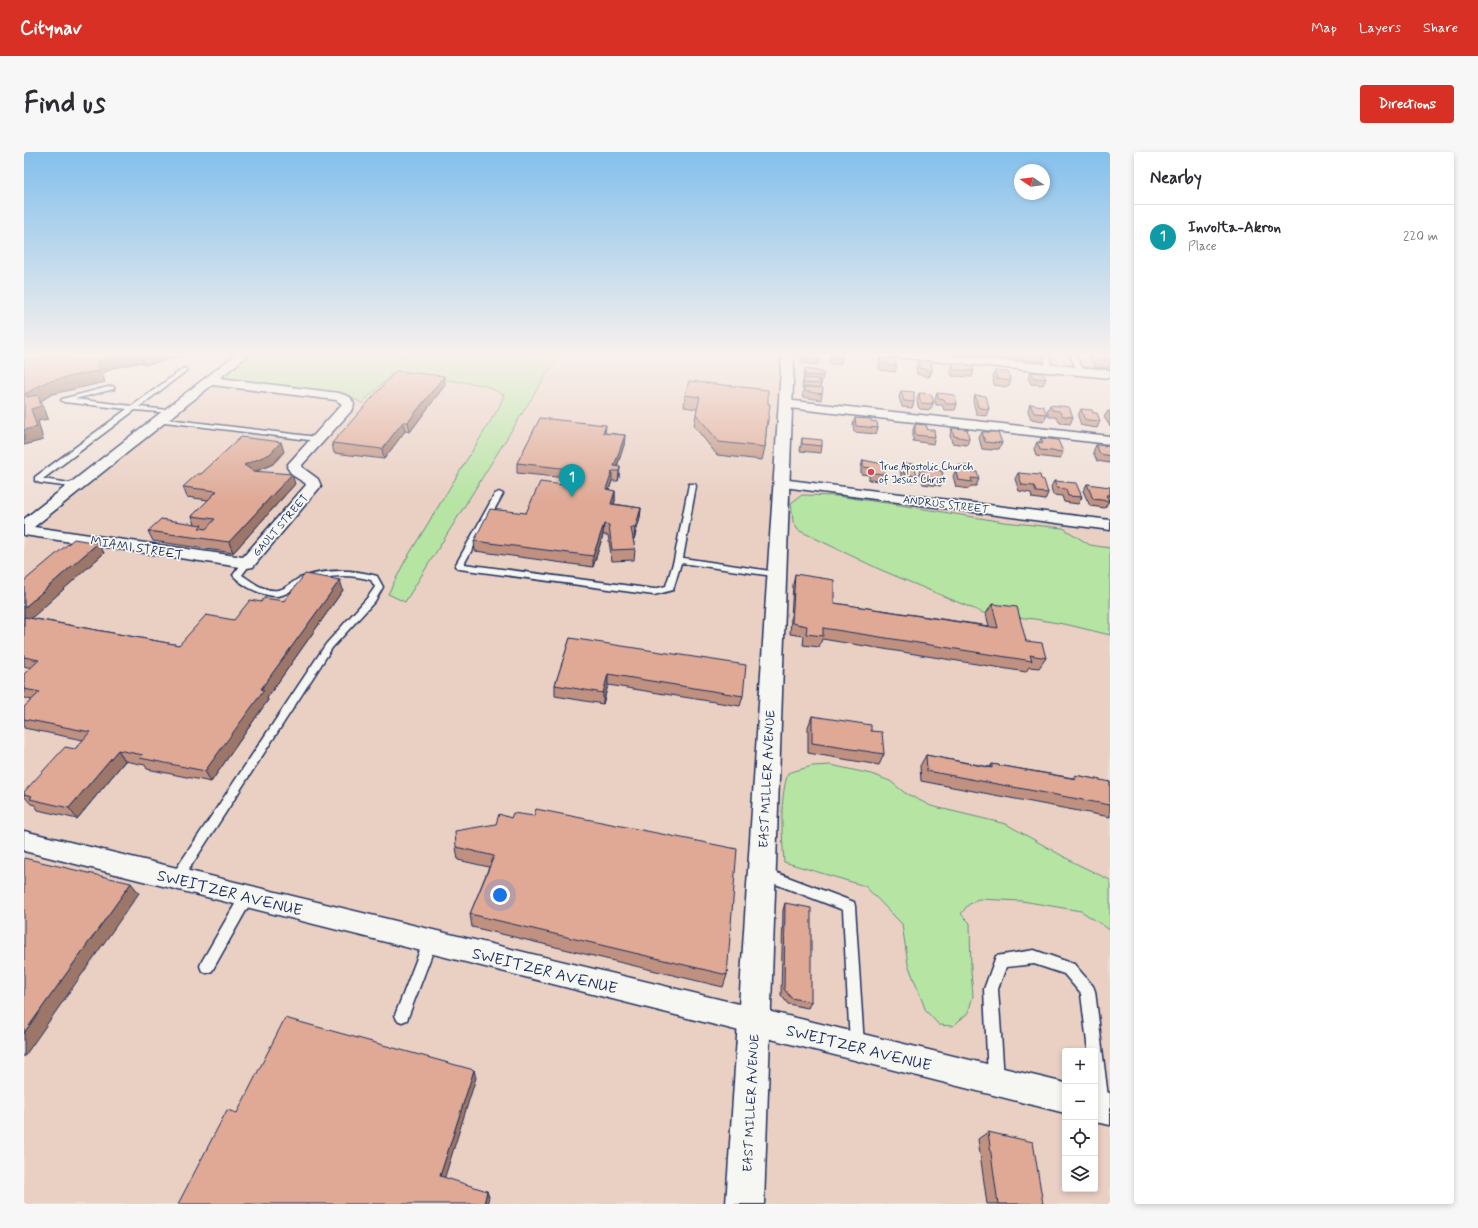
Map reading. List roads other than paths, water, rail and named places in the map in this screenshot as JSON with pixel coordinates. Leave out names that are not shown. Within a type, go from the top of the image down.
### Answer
[{"type":"street","points":[[24,526],[181,403]]},
{"type":"street","name":"GAULT STREET","points":[[248,562],[313,486],[313,482],[310,478],[296,471],[294,467],[348,406],[347,403]]},
{"type":"street","points":[[785,404],[1110,440]]},
{"type":"street","name":"EAST MILLER AVENUE","points":[[745,1204],[785,404]]},
{"type":"street","name":"ANDRUS STREET","points":[[781,483],[1110,525]]},
{"type":"street","name":"MIAMI STREET","points":[[24,530],[248,562]]},
{"type":"street","name":"SWEITZER AVENUE","points":[[24,841],[1062,1097]]},
{"type":"lane","points":[[90,403],[132,408],[164,416],[317,440]]},
{"type":"lane","points":[[76,486],[40,481],[38,479],[139,403]]},
{"type":"lane","points":[[499,494],[459,566],[654,592],[670,588],[678,560],[692,486]]},
{"type":"lane","points":[[678,560],[777,575]]},
{"type":"lane","points":[[176,879],[330,646],[372,599],[379,587],[374,578],[360,574],[336,572],[303,580],[280,593],[258,590],[237,575],[248,562]]},
{"type":"lane","points":[[762,873],[849,906],[857,1046]]},
{"type":"lane","points":[[207,966],[247,896]]},
{"type":"lane","points":[[402,1015],[430,942]]},
{"type":"lane","points":[[997,1081],[991,989],[1001,962],[1034,957],[1069,970],[1088,991],[1095,1048]]},
{"type":"lane","points":[[1098,1078],[1102,1108]]},
{"type":"place","name":"True Apostolic Church of Jesus Christ","points":[[871,472]]},
{"type":"place","name":"Involta-Akron","points":[[572,497]]}]
